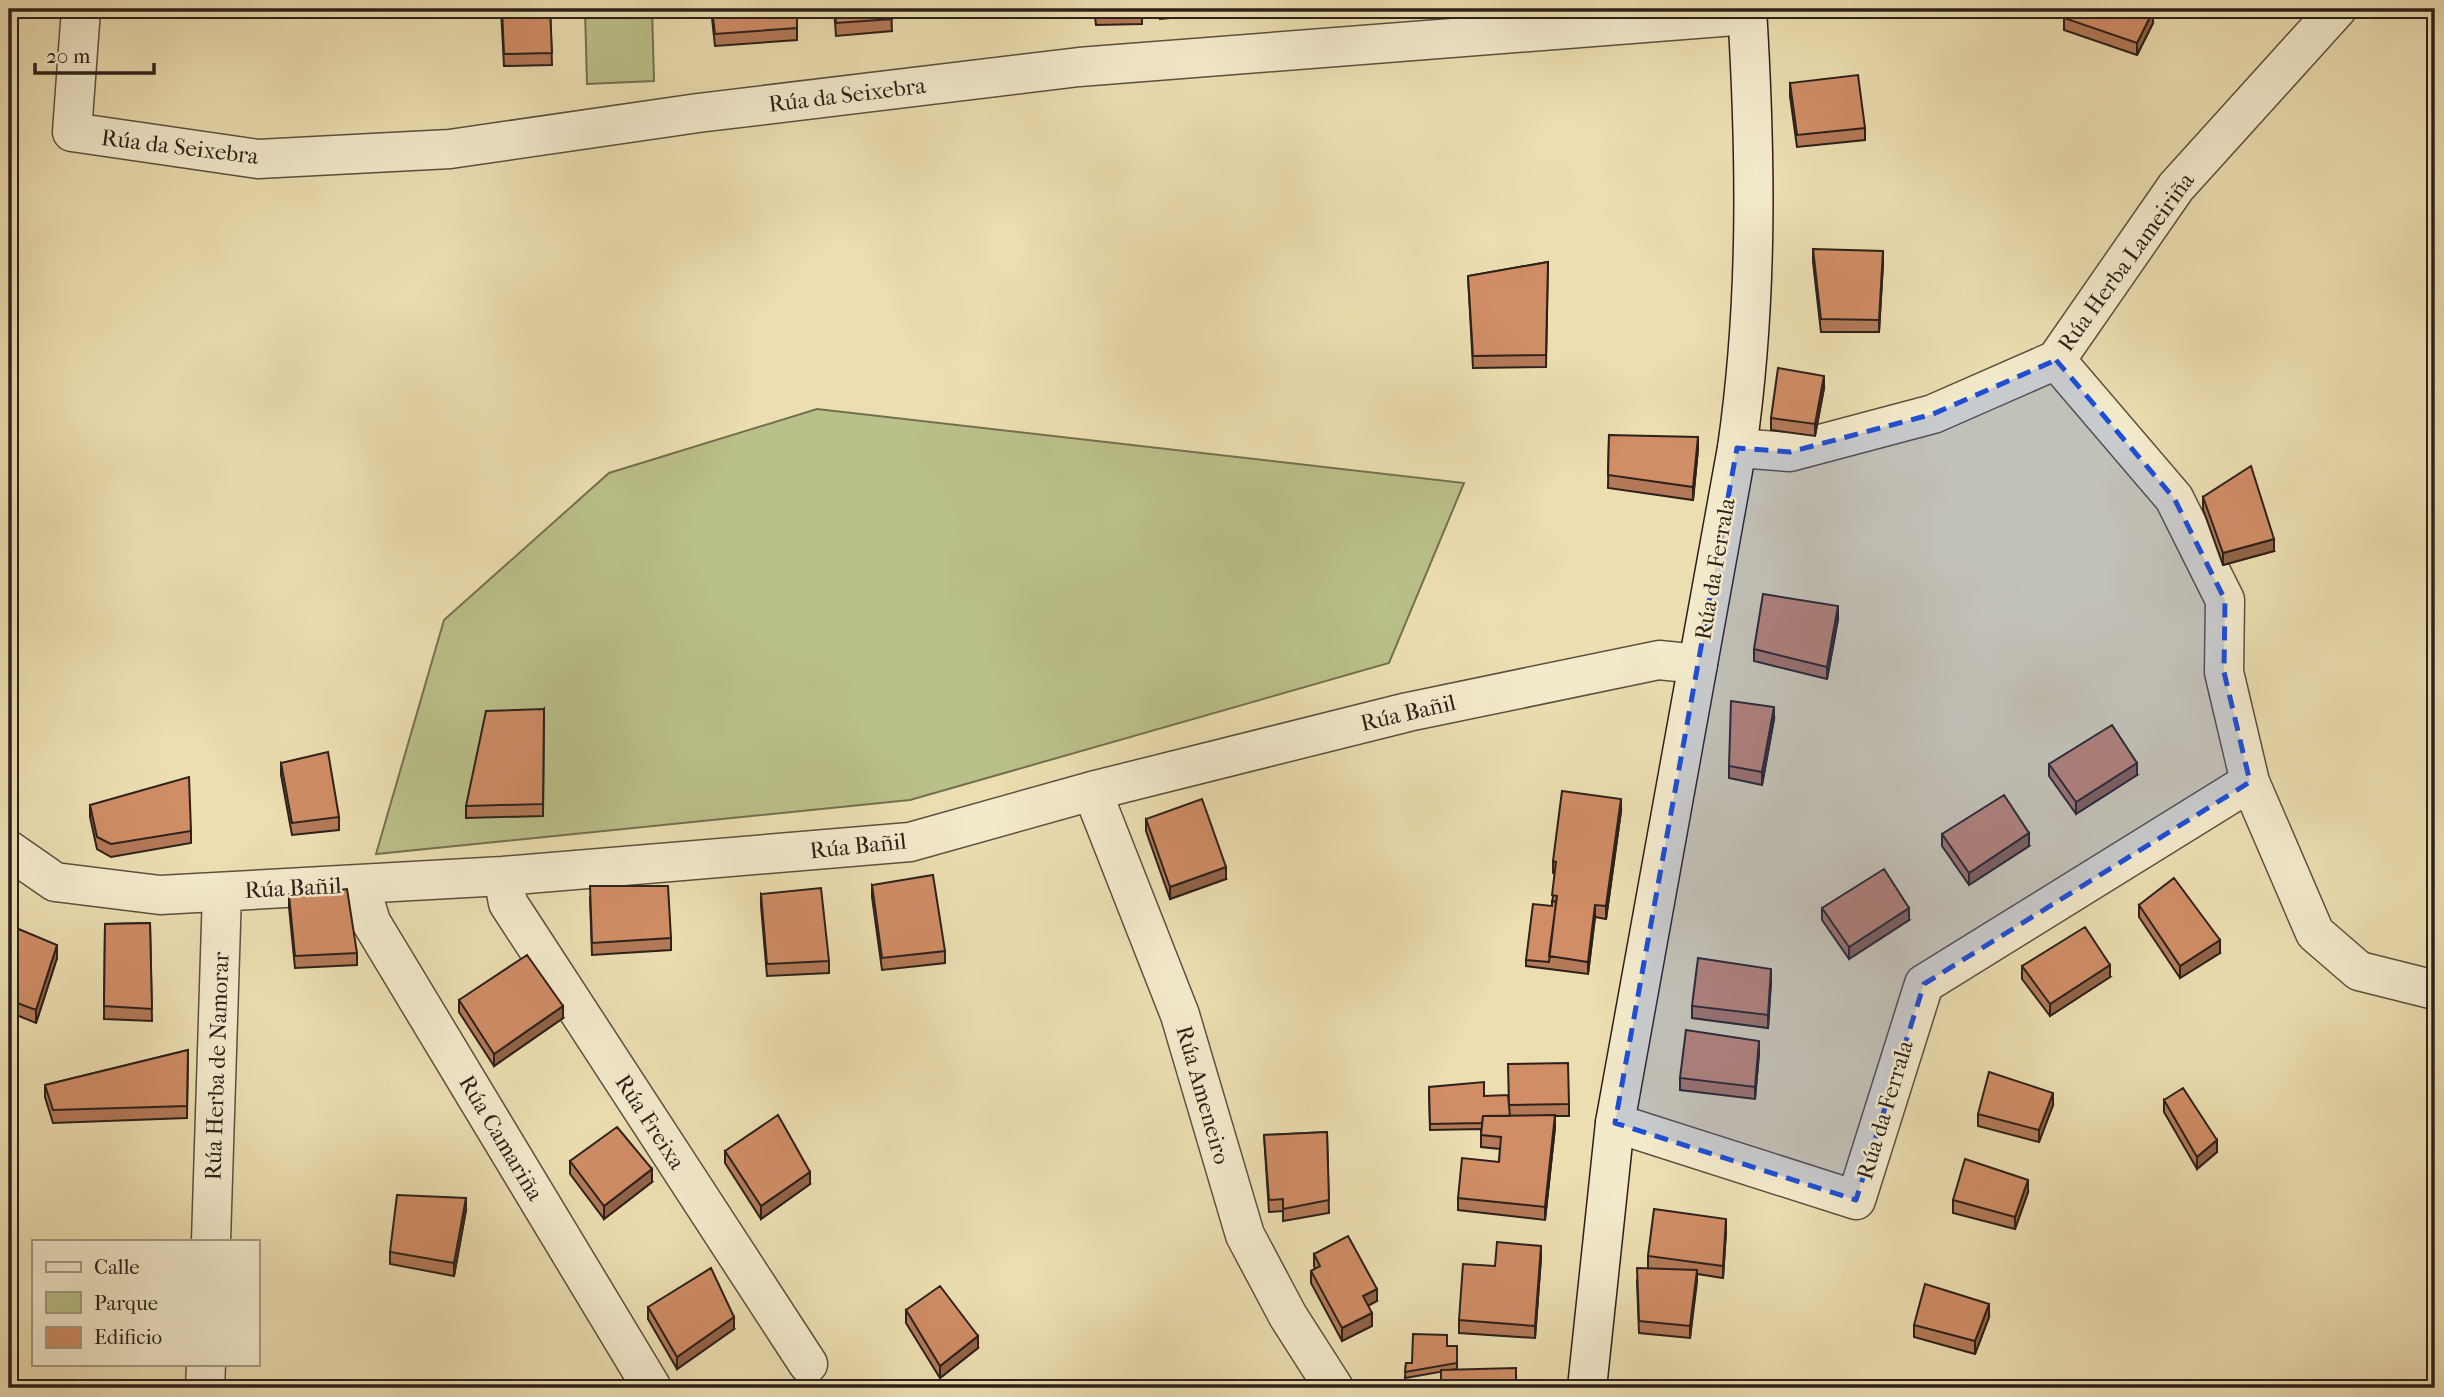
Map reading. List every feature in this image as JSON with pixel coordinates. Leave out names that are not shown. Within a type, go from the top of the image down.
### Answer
[{"type":"street","name":"Rúa da Seixebra","points":[[81,9],[72,132],[258,159],[450,149],[698,113],[1079,67],[1747,12]]},
{"type":"street","name":"Rúa Herba Lameiriña","points":[[1737,448],[1790,452],[1933,414],[2056,360],[2176,187],[2337,9]]},
{"type":"street","name":"Rúa da Ferrala","points":[[1587,1388],[1615,1123],[1737,448],[1747,377],[1755,246],[1747,12]]},
{"type":"street","points":[[2056,360],[2174,498],[2225,600],[2224,672],[2250,782],[2315,933],[2359,971],[2435,990]]},
{"type":"street","name":"Rúa Bañil","points":[[9,850],[55,882],[160,895],[503,876],[910,842],[1092,791],[1408,712],[1659,660],[1698,664]]},
{"type":"street","name":"Rúa da Ferrala","points":[[1615,1123],[1857,1200],[1924,984],[2250,782]]},
{"type":"street","name":"Rúa Ameneiro","points":[[1092,791],[1180,1015],[1245,1235],[1287,1316],[1334,1388]]},
{"type":"street","name":"Rúa Freixa","points":[[503,876],[508,903],[808,1364]]},
{"type":"street","name":"Rúa Camariña","points":[[360,885],[372,922],[652,1388]]},
{"type":"street","name":"Rúa Herba de Namorar","points":[[211,1240],[222,892]]},
{"type":"street","points":[[205,1388],[206,1366]]},
{"type":"highlighted area","points":[[2056,360],[2174,498],[2225,600],[2224,672],[2250,782],[1924,984],[1856,1200],[1615,1123],[1737,448],[1790,452],[1933,414]]},
{"type":"green space","points":[[585,9],[652,9],[654,81],[587,84]]},
{"type":"green space","points":[[817,409],[1464,483],[1389,663],[910,800],[376,854],[444,620],[609,473]]},
{"type":"building","points":[[502,9],[550,9],[552,53],[504,54]]},
{"type":"building","points":[[712,9],[797,9],[797,28],[715,34]]},
{"type":"building","points":[[835,9],[891,9],[892,19],[836,23]]},
{"type":"building","points":[[1095,9],[1142,9],[1142,12],[1096,13]]},
{"type":"building","points":[[2067,9],[2153,11],[2137,43],[2064,18]]},
{"type":"building","points":[[1858,75],[1865,128],[1797,135],[1790,83]]},
{"type":"building","points":[[1813,249],[1883,251],[1879,320],[1821,319]]},
{"type":"building","points":[[1548,262],[1546,355],[1473,356],[1468,276]]},
{"type":"building","points":[[1778,368],[1824,376],[1815,424],[1771,418]]},
{"type":"building","points":[[1609,435],[1698,437],[1693,487],[1608,475]]},
{"type":"building","points":[[2251,466],[2274,539],[2223,553],[2203,497]]},
{"type":"building","points":[[1763,594],[1838,606],[1827,667],[1754,649]]},
{"type":"building","points":[[1731,701],[1774,707],[1762,772],[1729,766]]},
{"type":"building","points":[[544,709],[543,804],[466,806],[486,711]]},
{"type":"building","points":[[2112,725],[2137,763],[2076,802],[2049,764]]},
{"type":"building","points":[[328,752],[339,817],[292,823],[281,763]]},
{"type":"building","points":[[189,777],[191,831],[111,844],[97,837],[90,805]]},
{"type":"building","points":[[1562,791],[1621,799],[1606,906],[1595,905],[1588,962],[1549,956],[1557,896],[1552,895],[1556,862],[1553,861]]},
{"type":"building","points":[[2004,795],[2029,833],[1969,873],[1942,834]]},
{"type":"building","points":[[1202,799],[1226,867],[1170,887],[1146,819]]},
{"type":"building","points":[[1884,869],[1909,908],[1849,947],[1822,908]]},
{"type":"building","points":[[933,875],[945,951],[882,958],[872,885]]},
{"type":"building","points":[[2174,878],[2220,940],[2180,966],[2139,905]]},
{"type":"building","points":[[590,886],[668,886],[671,938],[592,943]]},
{"type":"building","points":[[821,888],[829,961],[767,964],[761,894]]},
{"type":"building","points":[[347,889],[357,953],[295,956],[289,895]]},
{"type":"building","points":[[1552,901],[1556,902],[1549,962],[1526,960],[1533,904],[1552,906]]},
{"type":"building","points":[[150,923],[152,1009],[104,1006],[105,924]]},
{"type":"building","points":[[9,925],[57,945],[36,1010],[9,1000]]},
{"type":"building","points":[[2085,927],[2110,965],[2050,1004],[2022,966]]},
{"type":"building","points":[[527,955],[563,1006],[494,1054],[459,1000]]},
{"type":"building","points":[[1698,958],[1771,969],[1768,1015],[1692,1006]]},
{"type":"building","points":[[1686,1030],[1759,1041],[1755,1087],[1680,1078]]},
{"type":"building","points":[[188,1050],[187,1106],[53,1110],[45,1085]]},
{"type":"building","points":[[1568,1063],[1569,1104],[1509,1105],[1508,1064]]},
{"type":"building","points":[[1989,1072],[2053,1093],[2039,1130],[1978,1114]]},
{"type":"building","points":[[1484,1082],[1484,1096],[1508,1095],[1510,1116],[1483,1116],[1482,1123],[1430,1124],[1429,1087]]},
{"type":"building","points":[[2183,1088],[2217,1140],[2197,1157],[2164,1100]]},
{"type":"building","points":[[778,1115],[810,1172],[761,1206],[725,1151]]},
{"type":"building","points":[[1555,1115],[1545,1207],[1458,1198],[1462,1158],[1499,1162],[1501,1137],[1481,1135],[1483,1116]]},
{"type":"building","points":[[617,1127],[652,1169],[604,1206],[570,1161]]},
{"type":"building","points":[[1327,1132],[1329,1200],[1283,1209],[1283,1199],[1269,1200],[1264,1135]]},
{"type":"building","points":[[1965,1159],[2028,1180],[2015,1217],[1953,1200]]},
{"type":"building","points":[[397,1195],[466,1198],[454,1263],[390,1252]]},
{"type":"building","points":[[1654,1209],[1726,1219],[1723,1266],[1648,1256]]},
{"type":"building","points":[[1348,1236],[1377,1289],[1363,1296],[1372,1313],[1342,1328],[1311,1271],[1320,1266],[1314,1254]]},
{"type":"building","points":[[1497,1242],[1541,1246],[1535,1326],[1459,1320],[1463,1264],[1495,1266]]},
{"type":"building","points":[[711,1268],[734,1317],[677,1357],[648,1307]]},
{"type":"building","points":[[1637,1268],[1697,1270],[1690,1326],[1639,1321]]},
{"type":"building","points":[[1925,1284],[1989,1304],[1975,1341],[1914,1325]]},
{"type":"building","points":[[940,1286],[978,1336],[940,1366],[906,1310]]},
{"type":"building","points":[[1413,1334],[1447,1335],[1447,1346],[1457,1346],[1457,1363],[1405,1372],[1406,1363],[1412,1363]]},
{"type":"building","points":[[1516,1368],[1516,1388],[1441,1388],[1441,1370]]}]
